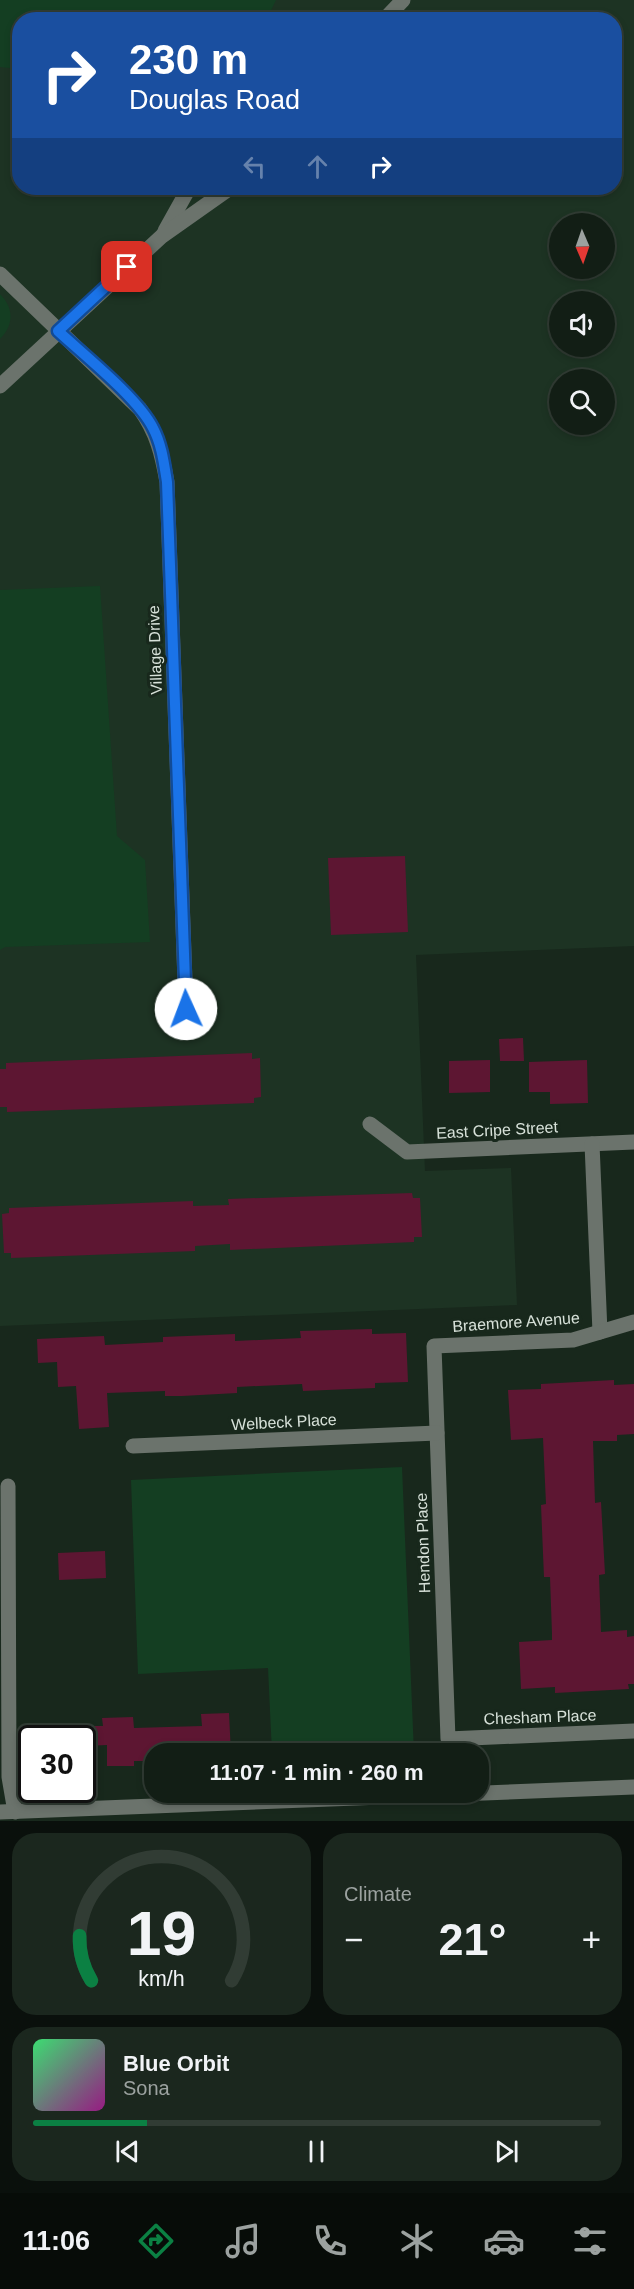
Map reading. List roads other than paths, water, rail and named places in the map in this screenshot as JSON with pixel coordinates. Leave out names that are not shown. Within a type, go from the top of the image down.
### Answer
[{"type":"street","points":[[390,12],[403,0]]},
{"type":"street","points":[[162,236],[185,195]]},
{"type":"street","points":[[0,386],[162,236],[221,195]]},
{"type":"street","name":"Village Drive","points":[[0,274],[140,409],[153,427],[162,450],[167,482],[186,1009]]},
{"type":"street","name":"East Cripe Street","points":[[370,1124],[407,1152],[634,1142]]},
{"type":"street","points":[[592,1144],[600,1332]]},
{"type":"street","name":"Braemore Avenue","points":[[434,1346],[573,1340],[634,1322]]},
{"type":"street","name":"Hendon Place","points":[[434,1346],[448,1739]]},
{"type":"street","name":"Welbeck Place","points":[[133,1446],[437,1433]]},
{"type":"street","points":[[8,1485],[8,1812],[634,1787]]},
{"type":"street","name":"Chesham Place","points":[[448,1739],[634,1731]]}]
